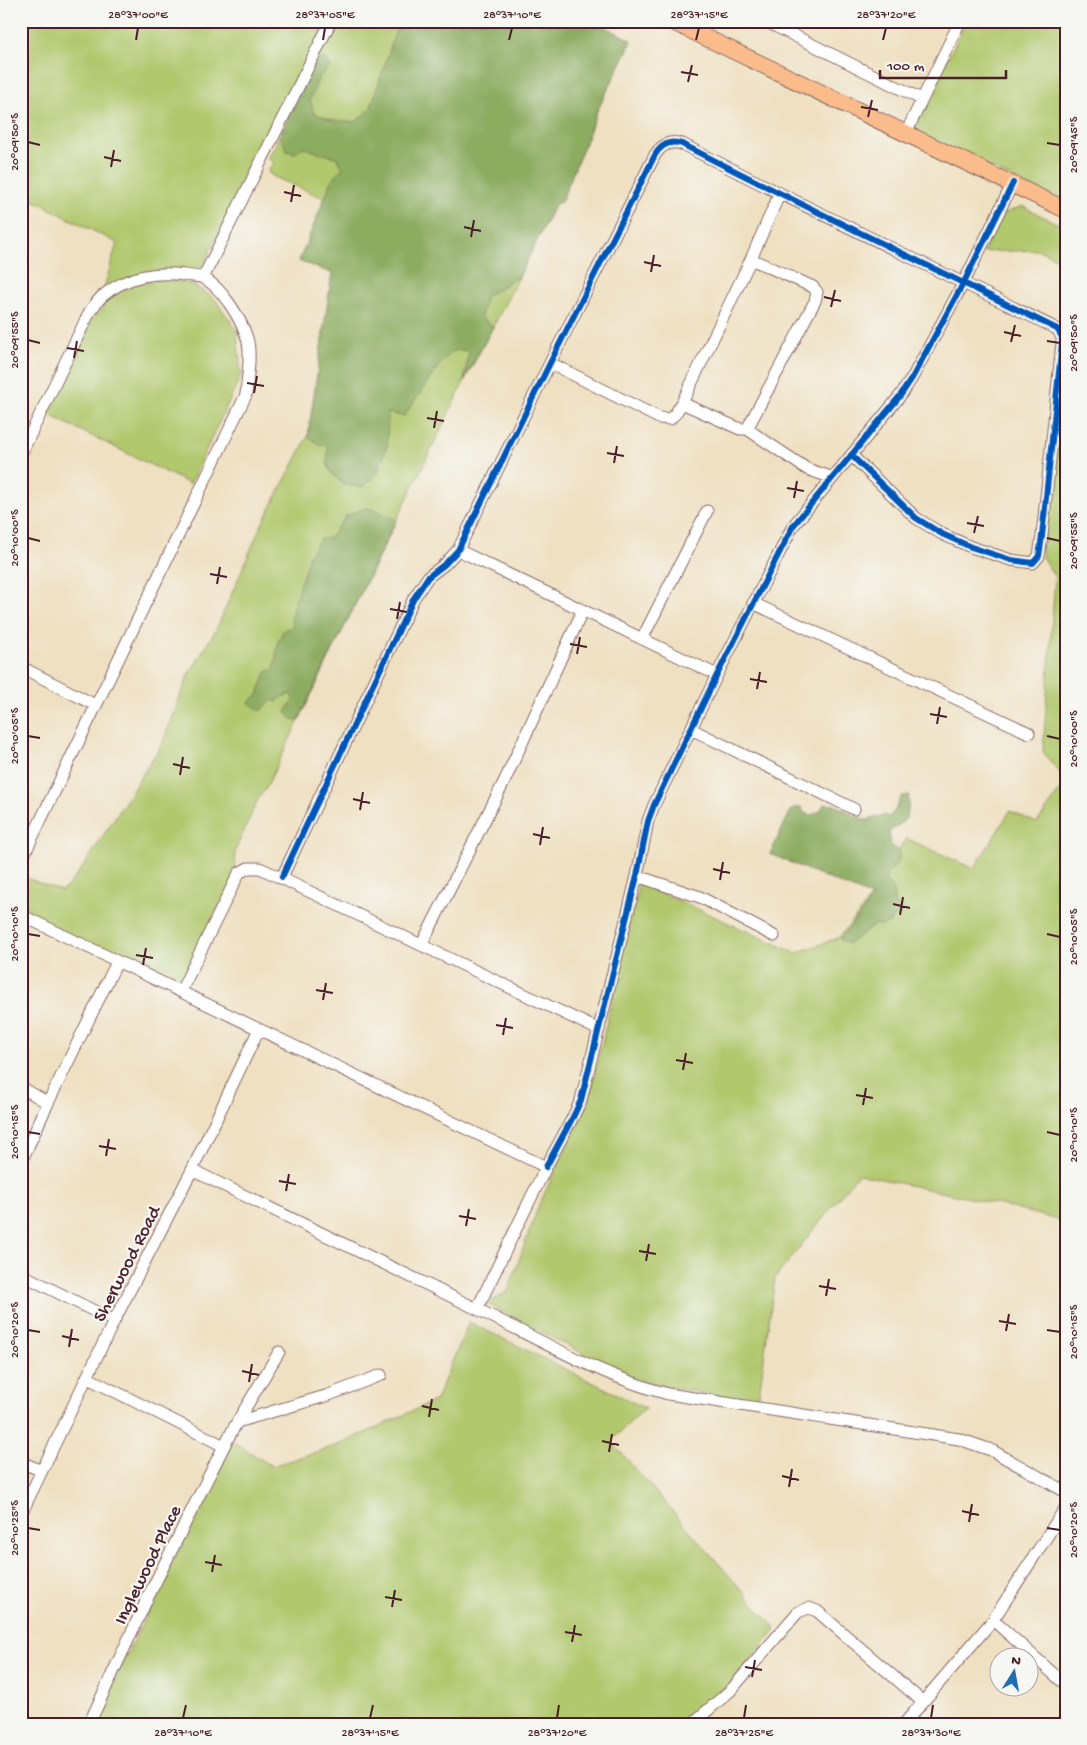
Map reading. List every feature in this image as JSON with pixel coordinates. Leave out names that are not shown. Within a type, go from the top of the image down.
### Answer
[{"type":"highway","points":[[671,21],[1066,210]]},
{"type":"street","points":[[202,278],[331,21]]},
{"type":"street","points":[[765,21],[921,99]]},
{"type":"street","points":[[906,132],[960,21]]},
{"type":"street","points":[[282,877],[414,598],[428,577],[445,564],[458,550],[550,363],[659,149],[668,143],[676,142],[682,144],[780,195],[964,282],[1057,329],[1062,337],[1042,536],[1036,560],[1028,563],[1011,560],[942,534],[916,518],[851,455]]},
{"type":"street","points":[[477,1309],[581,1100],[652,811],[717,675],[793,526],[900,396],[912,378],[964,282],[1012,183]]},
{"type":"street","points":[[550,363],[659,418],[670,419],[682,402],[780,195]]},
{"type":"street","points":[[747,429],[817,296],[817,292],[813,287],[751,258]]},
{"type":"street","points":[[21,861],[246,395],[249,359],[248,340],[238,316],[222,294],[202,278],[169,273],[148,275],[121,282],[104,294],[90,311],[23,447]]},
{"type":"street","points":[[682,402],[740,429],[747,429],[807,469],[833,478]]},
{"type":"street","points":[[807,469],[823,490]]},
{"type":"street","points":[[642,639],[707,511]]},
{"type":"street","points":[[458,550],[717,675]]},
{"type":"street","points":[[753,603],[1029,733]]},
{"type":"street","points":[[422,944],[506,780],[583,610]]},
{"type":"street","points":[[21,667],[96,705]]},
{"type":"street","points":[[691,729],[854,809]]},
{"type":"street","points":[[181,991],[239,873],[248,868],[260,868],[599,1030]]},
{"type":"street","points":[[637,876],[700,897],[774,936]]},
{"type":"street","points":[[21,915],[546,1167]]},
{"type":"street","points":[[21,1162],[117,962]]},
{"type":"street","name":"Sherwood Road","points":[[21,1514],[114,1321],[192,1170],[259,1029]]},
{"type":"street","points":[[21,1087],[48,1103]]},
{"type":"street","points":[[192,1170],[618,1378],[644,1388],[668,1394],[959,1439],[991,1450],[1066,1492]]},
{"type":"street","points":[[21,1274],[114,1321]]},
{"type":"street","name":"Inglewood Place","points":[[89,1724],[224,1446],[279,1352]]},
{"type":"street","points":[[237,1422],[329,1396],[381,1375]]},
{"type":"street","points":[[88,1378],[224,1446]]},
{"type":"street","points":[[21,1462],[42,1472]]},
{"type":"street","points":[[904,1724],[993,1620],[1066,1507]]},
{"type":"street","points":[[692,1724],[731,1690],[798,1612],[808,1608],[817,1611],[923,1702]]},
{"type":"street","points":[[993,1620],[1066,1685]]},
{"type":"green space","points":[[21,21],[327,21],[198,275],[169,270],[103,292],[117,243],[21,194]]},
{"type":"green space","points":[[334,21],[595,21],[632,41],[596,113],[561,202],[555,204],[464,382],[265,790],[259,797],[235,851],[236,873],[179,987],[21,912],[21,876],[61,891],[68,886],[85,864],[162,744],[188,676],[217,628],[259,530],[308,436],[332,273],[299,261],[326,199],[274,177],[268,172],[274,162],[268,159]]},
{"type":"green space","points":[[399,21],[595,21],[632,41],[596,113],[561,202],[555,204],[518,279],[512,279],[500,289],[486,295],[481,317],[493,327],[464,381],[469,350],[453,351],[440,364],[404,416],[388,413],[387,447],[377,475],[363,487],[343,485],[330,471],[327,462],[327,446],[319,444],[308,436],[332,273],[299,261],[332,180],[343,167],[336,157],[302,147],[296,153],[287,151],[280,135],[315,58],[325,59],[330,67],[319,77],[310,100],[314,113],[332,120],[355,122],[370,110]]},
{"type":"green space","points":[[966,21],[1066,21],[1066,205],[913,130]]},
{"type":"green space","points":[[1022,206],[1066,228],[1066,263],[1039,250],[983,252],[1003,214]]},
{"type":"green space","points":[[164,279],[191,284],[214,298],[237,330],[241,376],[190,484],[49,415],[93,317],[113,296],[137,283]]},
{"type":"green space","points":[[1066,333],[1066,780],[1043,752],[1055,577],[1042,557]]},
{"type":"green space","points":[[365,508],[378,511],[396,520],[298,721],[291,718],[286,712],[293,700],[291,694],[280,698],[277,702],[272,700],[260,711],[249,702],[258,695],[266,672],[274,669],[278,642],[284,630],[293,627],[291,616],[309,555],[320,539],[330,538],[346,516]]},
{"type":"green space","points":[[1066,782],[1066,1222],[996,1204],[858,1174],[775,1278],[758,1402],[667,1387],[643,1381],[617,1371],[487,1304],[508,1291],[538,1207],[588,1103],[639,883],[796,953],[838,938],[862,910],[906,838],[974,869],[1010,811],[1037,823]]},
{"type":"green space","points":[[909,795],[906,818],[889,832],[890,844],[899,851],[899,858],[886,875],[886,882],[893,891],[894,902],[904,910],[900,916],[892,917],[890,923],[881,926],[876,924],[848,944],[840,939],[864,910],[872,897],[770,854],[790,812],[794,808],[801,807],[804,813],[811,815],[820,811],[824,804],[836,805],[857,817],[867,820],[883,815],[889,817],[902,796]]},
{"type":"green space","points":[[469,1322],[645,1408],[611,1441],[776,1629],[727,1688],[684,1724],[92,1724],[233,1442],[272,1466],[341,1444],[436,1400]]},
{"type":"cycle path","points":[[282,877],[414,598],[428,577],[445,564],[458,550],[655,155],[663,146],[670,143],[682,144],[1057,329],[1062,337],[1042,536],[1039,556],[1033,563],[1011,560],[971,547],[942,534],[916,518],[851,455]]},
{"type":"cycle path","points":[[546,1167],[581,1100],[637,876],[648,821],[654,805],[717,675],[793,526],[900,396],[912,378],[964,282],[1013,183]]}]
